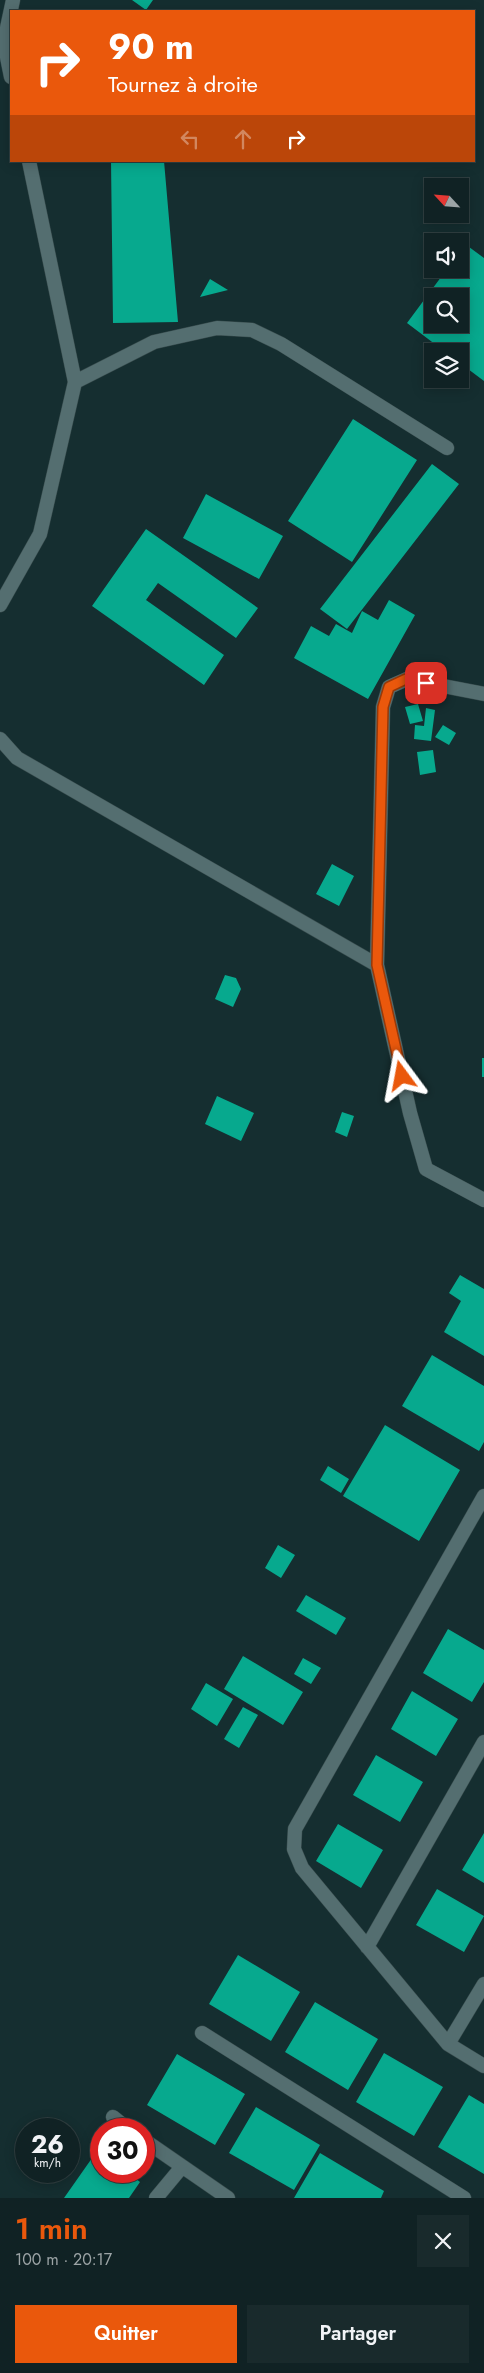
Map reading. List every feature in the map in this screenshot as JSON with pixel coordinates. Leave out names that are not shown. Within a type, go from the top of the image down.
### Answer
[{"type":"street","points":[[10,11],[2,42],[10,73]]},
{"type":"street","points":[[0,605],[40,534],[76,382],[29,162]]},
{"type":"street","points":[[76,382],[154,342],[217,328],[252,330],[281,344],[447,448]]},
{"type":"street","points":[[484,694],[406,679],[389,687],[383,707],[377,965],[408,1103],[426,1169],[484,1200]]},
{"type":"street","points":[[0,738],[17,758],[377,965]]},
{"type":"street","points":[[484,1496],[295,1829],[294,1849],[302,1868],[448,2044],[484,2066]]},
{"type":"street","points":[[368,1947],[484,1742]]},
{"type":"street","points":[[448,2044],[484,1984]]},
{"type":"street","points":[[202,2033],[464,2198]]},
{"type":"street","points":[[155,2148],[181,2168],[228,2198]]},
{"type":"street","points":[[156,2198],[181,2168]]},
{"type":"building","points":[[132,0],[153,0],[146,10]]},
{"type":"building","points":[[111,162],[164,162],[178,322],[113,323]]},
{"type":"building","points":[[469,247],[484,258],[484,381],[469,370],[469,343],[433,343],[407,323],[424,300],[424,333],[469,333],[469,288],[433,288],[440,278],[469,278]]},
{"type":"building","points":[[210,279],[228,290],[200,297]]},
{"type":"building","points":[[353,419],[417,460],[352,562],[288,521]]},
{"type":"building","points":[[432,464],[459,484],[347,629],[320,609]]},
{"type":"building","points":[[206,494],[283,536],[259,579],[183,538]]},
{"type":"building","points":[[146,529],[258,608],[236,638],[158,583],[146,600],[224,655],[204,685],[92,606]]},
{"type":"building","points":[[389,600],[415,615],[368,699],[294,658],[311,626],[329,636],[336,624],[352,633],[362,611],[378,620]]},
{"type":"building","points":[[418,704],[423,721],[410,724],[405,707]]},
{"type":"building","points":[[426,708],[435,710],[431,741],[414,739],[415,725],[424,726]]},
{"type":"building","points":[[443,725],[456,733],[449,745],[435,737]]},
{"type":"building","points":[[433,750],[436,772],[420,775],[417,752]]},
{"type":"building","points":[[332,864],[354,876],[339,906],[316,894]]},
{"type":"building","points":[[225,975],[236,978],[241,989],[233,1007],[215,999]]},
{"type":"building","points":[[482,1058],[484,1058],[484,1077],[482,1077]]},
{"type":"building","points":[[217,1096],[254,1113],[241,1141],[205,1124]]},
{"type":"building","points":[[342,1112],[354,1116],[347,1137],[335,1132]]},
{"type":"building","points":[[460,1275],[484,1289],[484,1356],[444,1332],[461,1301],[449,1293]]},
{"type":"building","points":[[432,1355],[484,1386],[484,1442],[479,1451],[402,1406]]},
{"type":"building","points":[[385,1425],[460,1470],[419,1541],[343,1496]]},
{"type":"building","points":[[328,1466],[349,1479],[341,1493],[320,1480]]},
{"type":"building","points":[[278,1545],[295,1555],[281,1578],[265,1568]]},
{"type":"building","points":[[306,1595],[346,1618],[336,1635],[296,1611]]},
{"type":"building","points":[[448,1629],[484,1650],[484,1682],[472,1702],[423,1673]]},
{"type":"building","points":[[243,1656],[303,1692],[283,1725],[224,1689]]},
{"type":"building","points":[[303,1658],[321,1668],[311,1684],[294,1674]]},
{"type":"building","points":[[206,1683],[233,1699],[217,1726],[191,1709]]},
{"type":"building","points":[[412,1691],[458,1719],[436,1756],[391,1729]]},
{"type":"building","points":[[243,1707],[258,1715],[239,1748],[224,1739]]},
{"type":"building","points":[[376,1755],[423,1782],[400,1822],[353,1795]]},
{"type":"building","points":[[338,1824],[383,1850],[361,1888],[316,1861]]},
{"type":"building","points":[[484,1833],[484,1883],[462,1870]]},
{"type":"building","points":[[437,1889],[484,1916],[464,1952],[416,1925]]},
{"type":"building","points":[[238,1955],[300,1992],[271,2041],[209,2004]]},
{"type":"building","points":[[315,2002],[378,2039],[348,2090],[285,2052]]},
{"type":"building","points":[[384,2053],[443,2087],[414,2136],[356,2102]]},
{"type":"building","points":[[177,2054],[245,2094],[215,2145],[147,2105]]},
{"type":"building","points":[[469,2095],[484,2104],[484,2174],[438,2147]]},
{"type":"building","points":[[256,2107],[320,2145],[294,2190],[229,2153]]},
{"type":"building","points":[[320,2153],[384,2191],[381,2198],[294,2198]]},
{"type":"building","points":[[90,2161],[90,2183],[139,2183],[129,2198],[64,2198],[75,2183],[80,2183],[80,2175]]},
{"type":"route","points":[[402,1076],[377,965],[383,707],[389,687],[406,679],[426,683]]}]
